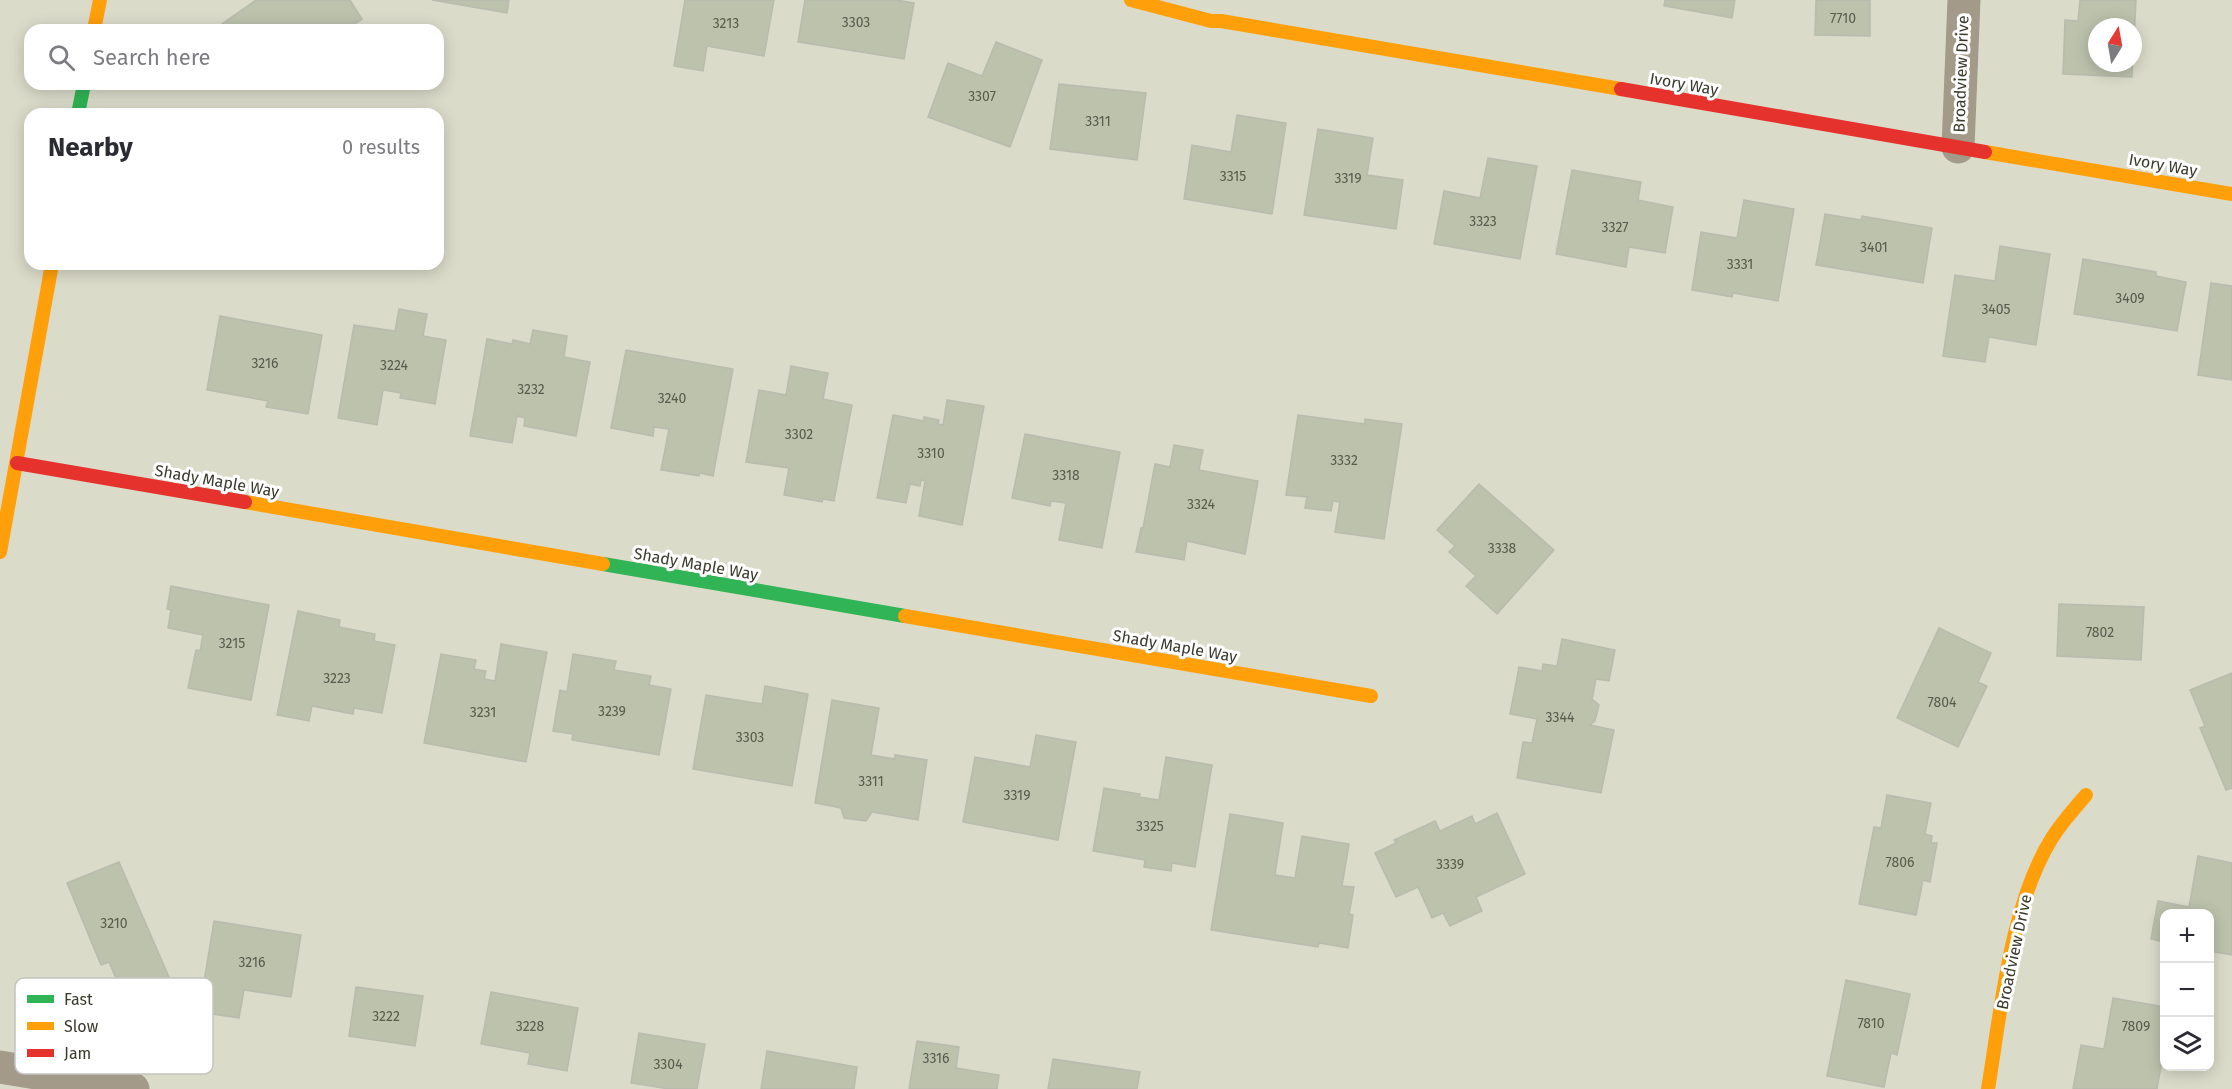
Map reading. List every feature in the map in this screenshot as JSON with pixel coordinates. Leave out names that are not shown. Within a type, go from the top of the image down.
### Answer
[{"type":"street","points":[[95,24],[100,0]]},
{"type":"street","name":"Ivory Way","points":[[1131,0],[1211,21],[2232,194]]},
{"type":"street","name":"Broadview Drive","points":[[1958,147],[1964,0]]},
{"type":"street","points":[[79,108],[83,90]]},
{"type":"street","points":[[0,552],[51,270]]},
{"type":"street","name":"Shady Maple Way","points":[[17,464],[1371,696]]},
{"type":"street","name":"Broadview Drive","points":[[1988,1089],[2019,915],[2029,882],[2053,836],[2074,807],[2086,795]]},
{"type":"street","points":[[0,1067],[15,1069]]},
{"type":"street","points":[[42,1074],[133,1089]]},
{"type":"building","points":[[256,0],[350,0],[362,19],[355,24],[222,24]]},
{"type":"building","points":[[432,0],[509,0],[507,13]]},
{"type":"building","points":[[685,0],[774,0],[764,56],[707,46],[703,71],[674,66]]},
{"type":"building","points":[[805,0],[897,0],[914,3],[904,59],[798,42]]},
{"type":"building","points":[[1665,0],[1735,0],[1732,18],[1664,6]]},
{"type":"building","points":[[1816,0],[1870,0],[1870,36],[1815,35]]},
{"type":"building","points":[[2080,0],[2136,0],[2135,18],[2088,18],[2088,72],[2132,72],[2132,77],[2063,74],[2065,20],[2078,21]]},
{"type":"building","points":[[996,42],[1042,60],[1010,147],[928,117],[948,63],[982,76]]},
{"type":"building","points":[[1059,84],[1146,93],[1137,160],[1050,149]]},
{"type":"building","points":[[1237,115],[1286,123],[1272,214],[1184,199],[1192,145],[1231,152]]},
{"type":"building","points":[[1318,129],[1373,138],[1367,175],[1403,180],[1396,229],[1304,215]]},
{"type":"building","points":[[1488,158],[1537,166],[1520,259],[1434,244],[1444,191],[1480,198]]},
{"type":"building","points":[[1572,170],[1641,182],[1638,200],[1673,207],[1665,253],[1629,247],[1626,267],[1556,254]]},
{"type":"building","points":[[1744,200],[1794,209],[1778,301],[1733,293],[1732,297],[1692,290],[1701,232],[1737,238]]},
{"type":"building","points":[[1825,214],[1861,220],[1862,216],[1932,228],[1923,283],[1816,265]]},
{"type":"building","points":[[2000,246],[2050,254],[2036,345],[1989,337],[1985,362],[1943,356],[1955,275],[1995,281]]},
{"type":"building","points":[[2083,259],[2156,272],[2156,276],[2186,282],[2177,331],[2074,314]]},
{"type":"building","points":[[2211,283],[2232,286],[2232,380],[2198,375]]},
{"type":"building","points":[[399,309],[427,314],[423,336],[446,340],[435,404],[400,398],[401,393],[383,390],[377,425],[338,418],[354,325],[395,331]]},
{"type":"building","points":[[220,316],[322,335],[308,414],[266,407],[268,401],[207,390]]},
{"type":"building","points":[[533,330],[567,336],[564,357],[590,362],[576,436],[524,426],[525,418],[517,416],[512,443],[470,436],[487,339],[512,344],[513,340],[530,344]]},
{"type":"building","points":[[626,350],[733,369],[713,476],[661,470],[669,429],[654,427],[653,436],[611,428]]},
{"type":"building","points":[[791,366],[828,373],[823,399],[852,405],[834,501],[823,499],[822,502],[784,495],[789,468],[746,462],[759,390],[786,395]]},
{"type":"building","points":[[947,400],[984,406],[962,525],[919,516],[925,481],[921,480],[920,486],[910,484],[906,503],[877,498],[893,415],[924,421],[924,417],[939,420],[938,424],[943,425]]},
{"type":"building","points":[[1298,415],[1365,424],[1365,419],[1402,424],[1384,539],[1335,532],[1340,502],[1333,501],[1331,511],[1305,508],[1307,497],[1286,495]]},
{"type":"building","points":[[1025,434],[1120,452],[1102,548],[1059,540],[1066,503],[1051,501],[1050,506],[1012,498]]},
{"type":"building","points":[[1174,445],[1203,450],[1199,470],[1258,481],[1245,554],[1187,541],[1184,560],[1136,552],[1155,464],[1170,467]]},
{"type":"building","points":[[1479,484],[1554,550],[1497,614],[1466,586],[1476,576],[1449,552],[1455,546],[1437,530]]},
{"type":"building","points":[[171,586],[269,605],[251,700],[188,688],[196,650],[200,651],[203,635],[168,628],[171,610],[167,609]]},
{"type":"building","points":[[2059,604],[2144,607],[2141,660],[2057,656]]},
{"type":"building","points":[[298,611],[340,620],[339,627],[375,634],[374,641],[395,645],[382,713],[354,708],[353,714],[312,706],[309,721],[277,715]]},
{"type":"building","points":[[1939,628],[1991,653],[1978,682],[1987,686],[1958,747],[1897,718]]},
{"type":"building","points":[[1562,639],[1615,650],[1609,681],[1596,679],[1592,699],[1599,705],[1595,721],[1590,725],[1614,730],[1601,793],[1517,778],[1523,742],[1532,743],[1537,719],[1510,714],[1519,667],[1542,671],[1543,664],[1557,666]]},
{"type":"building","points":[[501,644],[547,652],[526,762],[424,743],[441,654],[476,660],[474,669],[486,671],[484,679],[495,681]]},
{"type":"building","points":[[573,654],[616,661],[614,670],[651,676],[649,685],[671,689],[659,755],[572,740],[573,734],[553,731],[560,690],[567,692]]},
{"type":"building","points":[[2232,673],[2232,788],[2226,790],[2200,728],[2205,726],[2190,690]]},
{"type":"building","points":[[765,686],[808,694],[792,786],[693,769],[706,695],[762,704]]},
{"type":"building","points":[[832,700],[879,708],[871,755],[895,759],[895,755],[927,760],[918,820],[872,812],[866,821],[844,818],[841,808],[815,803]]},
{"type":"building","points":[[1036,735],[1076,742],[1058,840],[963,822],[975,757],[1030,767]]},
{"type":"building","points":[[1166,757],[1212,765],[1195,867],[1172,863],[1171,871],[1144,867],[1145,860],[1093,851],[1104,788],[1140,794],[1139,797],[1159,800]]},
{"type":"building","points":[[1887,795],[1931,803],[1925,834],[1932,836],[1931,843],[1937,843],[1930,882],[1923,880],[1916,915],[1859,904],[1874,827],[1881,828]]},
{"type":"building","points":[[1497,813],[1525,874],[1476,897],[1482,911],[1450,926],[1443,913],[1432,918],[1418,887],[1396,897],[1375,853],[1396,843],[1394,840],[1435,821],[1440,831],[1472,816],[1475,824]]},
{"type":"building","points":[[1230,814],[1283,823],[1275,875],[1295,878],[1302,836],[1349,844],[1342,886],[1354,887],[1349,914],[1353,915],[1348,948],[1319,943],[1318,947],[1211,930]]},
{"type":"building","points":[[2198,856],[2232,863],[2232,955],[2214,952],[2214,909],[2160,909],[2160,941],[2151,939],[2158,901],[2189,907]]},
{"type":"building","points":[[119,862],[169,977],[116,978],[109,962],[101,965],[67,883]]},
{"type":"building","points":[[214,921],[301,935],[291,997],[244,990],[239,1018],[213,1014],[213,978],[205,978]]},
{"type":"building","points":[[1846,980],[1910,994],[1897,1055],[1891,1053],[1884,1087],[1827,1076]]},
{"type":"building","points":[[356,987],[423,996],[415,1046],[349,1036]]},
{"type":"building","points":[[491,992],[578,1008],[567,1071],[528,1064],[530,1053],[481,1044]]},
{"type":"building","points":[[2113,998],[2160,1006],[2160,1071],[2157,1089],[2073,1089],[2081,1045],[2104,1049]]},
{"type":"building","points":[[639,1033],[705,1044],[697,1089],[669,1089],[631,1083]]},
{"type":"building","points":[[917,1041],[959,1047],[956,1068],[999,1075],[997,1089],[909,1089]]},
{"type":"building","points":[[767,1051],[857,1067],[854,1089],[761,1089]]},
{"type":"building","points":[[1053,1059],[1140,1072],[1137,1089],[1048,1089]]},
{"type":"traffic: fast","points":[[79,108],[83,90]]},
{"type":"traffic: fast","points":[[603,564],[905,616]]},
{"type":"traffic: slow","points":[[95,24],[100,0]]},
{"type":"traffic: slow","points":[[1131,0],[1211,21],[1621,89]]},
{"type":"traffic: slow","points":[[1985,152],[2232,194]]},
{"type":"traffic: slow","points":[[0,552],[51,270]]},
{"type":"traffic: slow","points":[[245,502],[603,564]]},
{"type":"traffic: slow","points":[[905,616],[1371,696]]},
{"type":"traffic: slow","points":[[1988,1089],[2009,959],[2026,895],[2052,838],[2086,795]]},
{"type":"traffic: jam","points":[[1621,89],[1985,152]]},
{"type":"traffic: jam","points":[[17,463],[245,502]]}]
